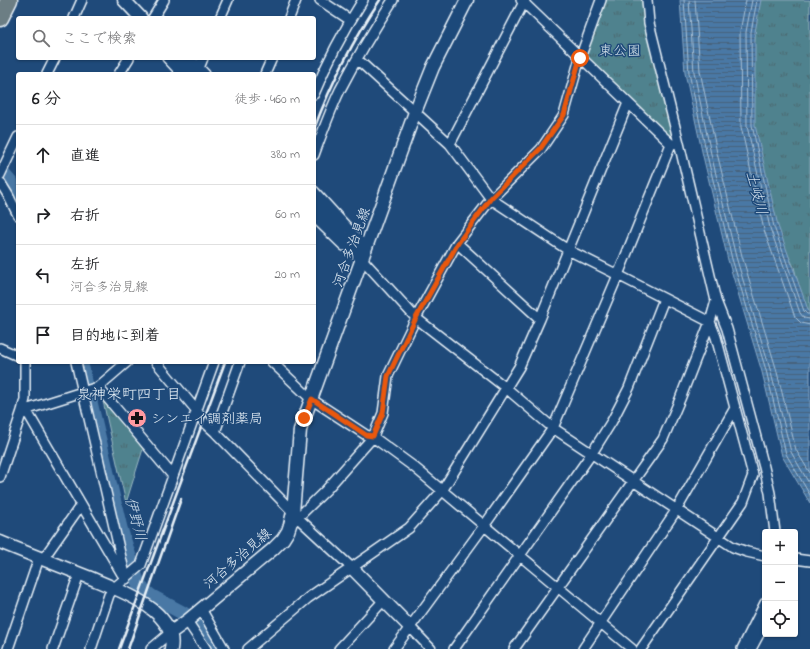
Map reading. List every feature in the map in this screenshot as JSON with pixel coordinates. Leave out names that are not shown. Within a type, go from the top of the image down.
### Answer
[{"type":"highway","points":[[0,18],[8,0]]},
{"type":"main road","points":[[124,0],[139,16]]},
{"type":"main road","name":"河合多治見線","points":[[170,633],[195,615],[273,549],[283,539],[288,531],[294,518],[300,430],[415,112],[433,67],[467,0]]},
{"type":"main road","points":[[181,60],[199,72]]},
{"type":"main road","points":[[316,206],[363,256]]},
{"type":"main road","points":[[0,542],[114,588],[144,604],[153,610],[165,623],[173,641],[171,649]]},
{"type":"main road","points":[[352,568],[410,627]]},
{"type":"street","points":[[75,16],[82,0]]},
{"type":"street","points":[[154,16],[164,0]]},
{"type":"street","points":[[221,16],[228,0]]},
{"type":"street","points":[[290,16],[296,0]]},
{"type":"street","points":[[320,0],[350,20]]},
{"type":"street","points":[[316,89],[350,20],[363,0]]},
{"type":"street","points":[[316,149],[325,124],[357,59],[393,0]]},
{"type":"street","points":[[294,518],[326,490],[373,436],[383,413],[388,376],[416,318],[458,243],[491,198],[540,149],[564,115],[580,58],[602,0]]},
{"type":"street","points":[[647,0],[649,23],[675,144],[716,301],[727,329],[764,467],[770,493],[775,529]]},
{"type":"street","points":[[450,144],[523,1],[580,58],[675,144]]},
{"type":"street","points":[[357,59],[450,144],[491,198],[568,250],[710,322],[716,338],[753,475],[743,502],[641,649]]},
{"type":"street","points":[[49,72],[54,60]]},
{"type":"street","points":[[120,72],[127,60]]},
{"type":"street","points":[[169,60],[180,72]]},
{"type":"street","points":[[190,60],[199,72]]},
{"type":"street","points":[[199,72],[203,60]]},
{"type":"street","points":[[266,72],[271,60]]},
{"type":"street","points":[[248,649],[308,598],[409,528],[442,491],[518,367],[540,319],[628,103]]},
{"type":"street","points":[[0,175],[16,141]]},
{"type":"street","points":[[394,649],[484,526],[553,428],[675,144]]},
{"type":"street","points":[[0,182],[16,211]]},
{"type":"street","points":[[316,194],[363,256],[416,318],[506,388],[553,428],[634,480],[719,538],[746,552],[762,555]]},
{"type":"street","points":[[316,219],[363,256]]},
{"type":"street","points":[[458,243],[540,319]]},
{"type":"street","points":[[454,649],[592,453],[612,422],[628,388],[664,299]]},
{"type":"street","points":[[514,649],[663,439],[710,322],[716,301]]},
{"type":"street","points":[[0,348],[16,355]]},
{"type":"street","points":[[0,476],[22,411],[25,364]]},
{"type":"street","points":[[76,364],[126,579]]},
{"type":"street","points":[[22,411],[98,387],[124,364]]},
{"type":"street","points":[[158,364],[197,411],[204,422],[294,518],[352,568]]},
{"type":"street","points":[[91,649],[109,595],[114,588],[141,565],[213,364]]},
{"type":"street","points":[[215,432],[239,364]]},
{"type":"street","points":[[274,364],[312,399],[366,435],[373,436],[414,467],[632,649]]},
{"type":"street","points":[[98,387],[173,476]]},
{"type":"street","points":[[583,649],[677,509],[735,408]]},
{"type":"street","points":[[22,411],[29,415],[116,566],[126,579]]},
{"type":"street","points":[[8,649],[41,559],[81,505]]},
{"type":"street","points":[[798,560],[810,561]]},
{"type":"street","points":[[53,649],[79,574]]},
{"type":"street","points":[[339,649],[384,600]]},
{"type":"street","points":[[742,649],[762,609]]},
{"type":"street","points":[[195,615],[206,649]]},
{"type":"street","points":[[195,615],[224,649]]},
{"type":"street","points":[[410,627],[432,649]]},
{"type":"street","points":[[751,649],[762,629]]},
{"type":"street","points":[[151,649],[170,633]]},
{"type":"green space","name":"東公園","points":[[605,0],[643,0],[644,18],[673,134],[670,136],[586,60],[585,55]]},
{"type":"green space","points":[[757,0],[810,0],[810,330],[794,267],[774,227],[750,122]]},
{"type":"green space","points":[[102,396],[143,449],[126,503],[103,401]]},
{"type":"water","name":"土岐川","points":[[680,0],[761,0],[755,32],[755,125],[778,226],[810,315],[810,503],[782,456],[762,372],[728,260],[685,73]]},
{"type":"waterway","name":"伊野川","points":[[0,170],[12,184],[16,194]]},
{"type":"waterway","name":"伊野川","points":[[81,364],[121,530],[139,586],[151,596],[183,613],[197,623],[214,649]]},
{"type":"railway","points":[[316,124],[343,63],[380,0]]},
{"type":"railway","points":[[119,649],[224,364]]},
{"type":"railway","points":[[128,649],[181,499]]},
{"type":"place","name":"シンエイ調剤薬局","points":[[137,418]]},
{"type":"district","name":"泉神栄町四丁目","points":[[129,394]]},
{"type":"route","points":[[304,418],[312,399],[366,435],[373,436],[383,413],[388,376],[416,318],[458,243],[491,198],[528,162],[554,131],[564,115],[580,58]]}]
